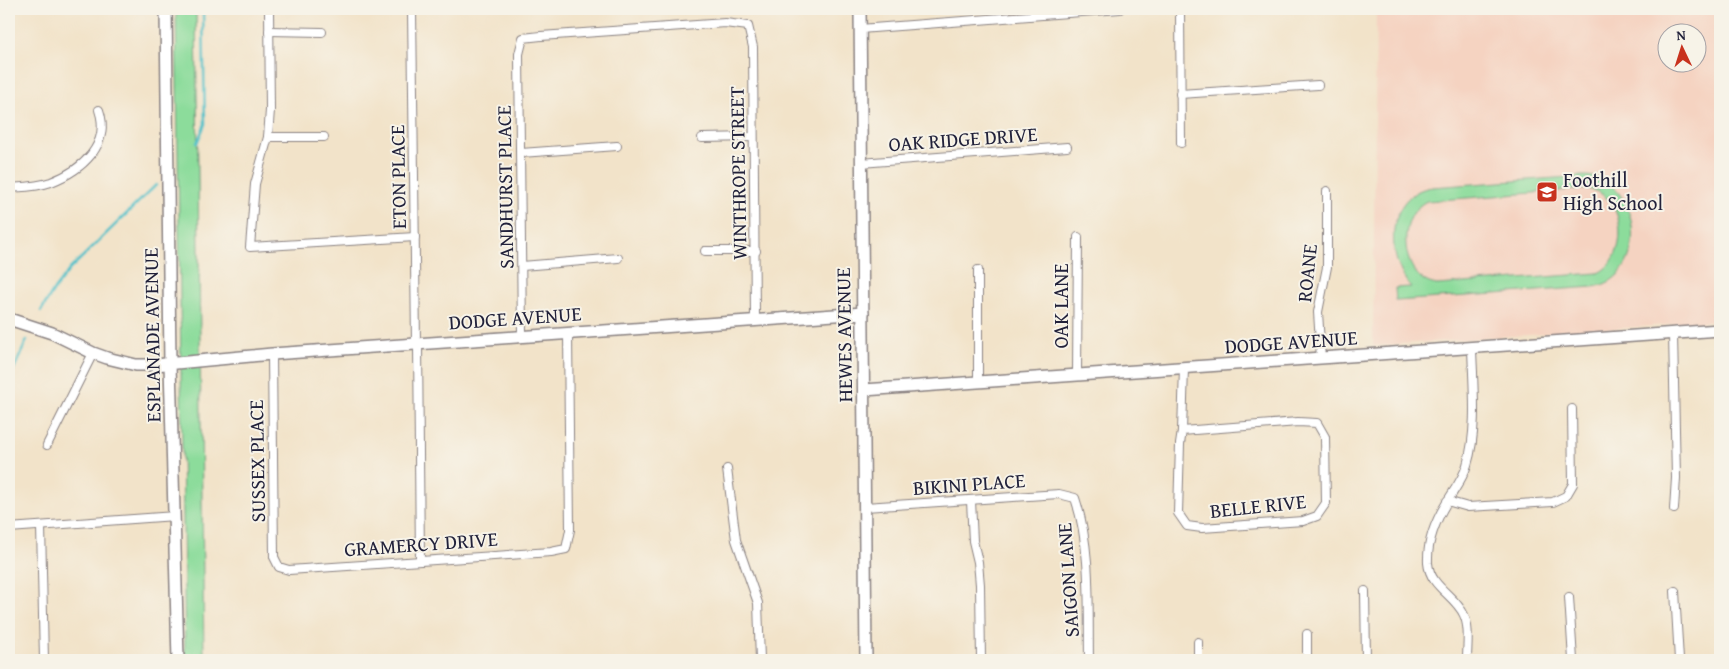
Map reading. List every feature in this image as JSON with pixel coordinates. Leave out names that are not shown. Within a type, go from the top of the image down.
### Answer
[{"type":"street","name":"ESPLANADE AVENUE","points":[[166,9],[170,364],[178,660]]},
{"type":"street","points":[[269,9],[270,110],[268,138],[255,184],[250,247],[415,237]]},
{"type":"street","name":"ETON PLACE","points":[[412,9],[420,561]]},
{"type":"street","name":"HEWES AVENUE","points":[[860,9],[866,660]]},
{"type":"street","points":[[860,29],[1120,9]]},
{"type":"street","points":[[1180,9],[1180,144]]},
{"type":"street","name":"SANDHURST PLACE","points":[[522,336],[519,54],[523,38],[725,23],[748,26]]},
{"type":"street","name":"WINTHROPE STREET","points":[[748,26],[753,47],[756,320]]},
{"type":"street","points":[[269,31],[322,32]]},
{"type":"street","points":[[1180,94],[1318,85]]},
{"type":"street","points":[[9,188],[36,186],[51,182],[70,172],[89,157],[100,143],[103,131],[103,120],[99,110]]},
{"type":"street","points":[[268,138],[324,137]]},
{"type":"street","points":[[702,138],[753,137]]},
{"type":"street","points":[[521,153],[617,146]]},
{"type":"street","name":"OAK RIDGE DRIVE","points":[[861,163],[1067,147]]},
{"type":"street","name":"ROANE","points":[[1321,359],[1318,312],[1327,267],[1327,191]]},
{"type":"street","name":"OAK LANE","points":[[1077,375],[1078,237]]},
{"type":"street","points":[[705,251],[756,251]]},
{"type":"street","points":[[522,266],[618,258]]},
{"type":"street","points":[[978,270],[978,382]]},
{"type":"street","name":"DODGE AVENUE","points":[[9,319],[52,333],[93,353],[136,365],[863,313]]},
{"type":"street","name":"DODGE AVENUE","points":[[864,390],[1720,330]]},
{"type":"street","name":"GRAMERCY DRIVE","points":[[279,567],[289,570],[551,552],[566,549],[570,530],[568,333]]},
{"type":"street","points":[[1673,334],[1676,478],[1674,509]]},
{"type":"street","points":[[1467,660],[1465,616],[1459,606],[1440,588],[1431,576],[1428,564],[1431,534],[1447,501],[1458,486],[1472,450],[1472,348]]},
{"type":"street","points":[[47,445],[93,353]]},
{"type":"street","name":"SUSSEX PLACE","points":[[272,354],[274,557],[279,567]]},
{"type":"street","name":"BELLE RIVE","points":[[1182,430],[1298,422],[1317,423],[1325,437],[1326,503],[1317,516],[1303,521],[1202,528],[1187,526],[1178,512],[1184,368]]},
{"type":"street","points":[[1447,501],[1468,507],[1553,502],[1566,496],[1573,484],[1572,408]]},
{"type":"street","points":[[727,469],[736,540],[758,604],[760,660]]},
{"type":"street","name":"BIKINI PLACE","points":[[865,507],[1059,494],[1075,498]]},
{"type":"street","name":"SAIGON LANE","points":[[1075,498],[1080,514],[1088,565],[1089,660]]},
{"type":"street","points":[[971,501],[973,541],[978,562],[980,585],[981,660]]},
{"type":"street","points":[[9,528],[175,516]]},
{"type":"street","points":[[42,526],[44,660]]},
{"type":"street","points":[[1365,591],[1366,660]]},
{"type":"street","points":[[1675,591],[1679,660]]},
{"type":"street","points":[[1569,598],[1573,660]]},
{"type":"street","points":[[1307,634],[1307,660]]},
{"type":"street","points":[[1198,642],[1198,660]]},
{"type":"shaded area","name":"Foothill High School","points":[[1376,9],[1720,9],[1720,321],[1373,346]]},
{"type":"green space","points":[[176,9],[196,9],[204,660],[185,660]]},
{"type":"green space","points":[[1583,176],[1603,180],[1618,192],[1628,209],[1632,228],[1631,248],[1625,266],[1612,280],[1593,287],[1396,301],[1395,288],[1411,287],[1403,275],[1397,260],[1394,244],[1394,229],[1398,214],[1405,202],[1417,192],[1432,187]],"holes":[[[1586,189],[1599,193],[1609,201],[1616,212],[1619,240],[1616,253],[1609,265],[1598,273],[1437,285],[1425,281],[1415,272],[1409,260],[1406,247],[1406,233],[1410,220],[1417,209],[1427,201]]]},
{"type":"waterway","points":[[197,143],[205,124],[203,9]]},
{"type":"waterway","points":[[41,311],[55,288],[70,269],[156,185]]},
{"type":"waterway","points":[[9,380],[27,340]]},
{"type":"place","name":"Foothill High School","points":[[1547,192]]}]
